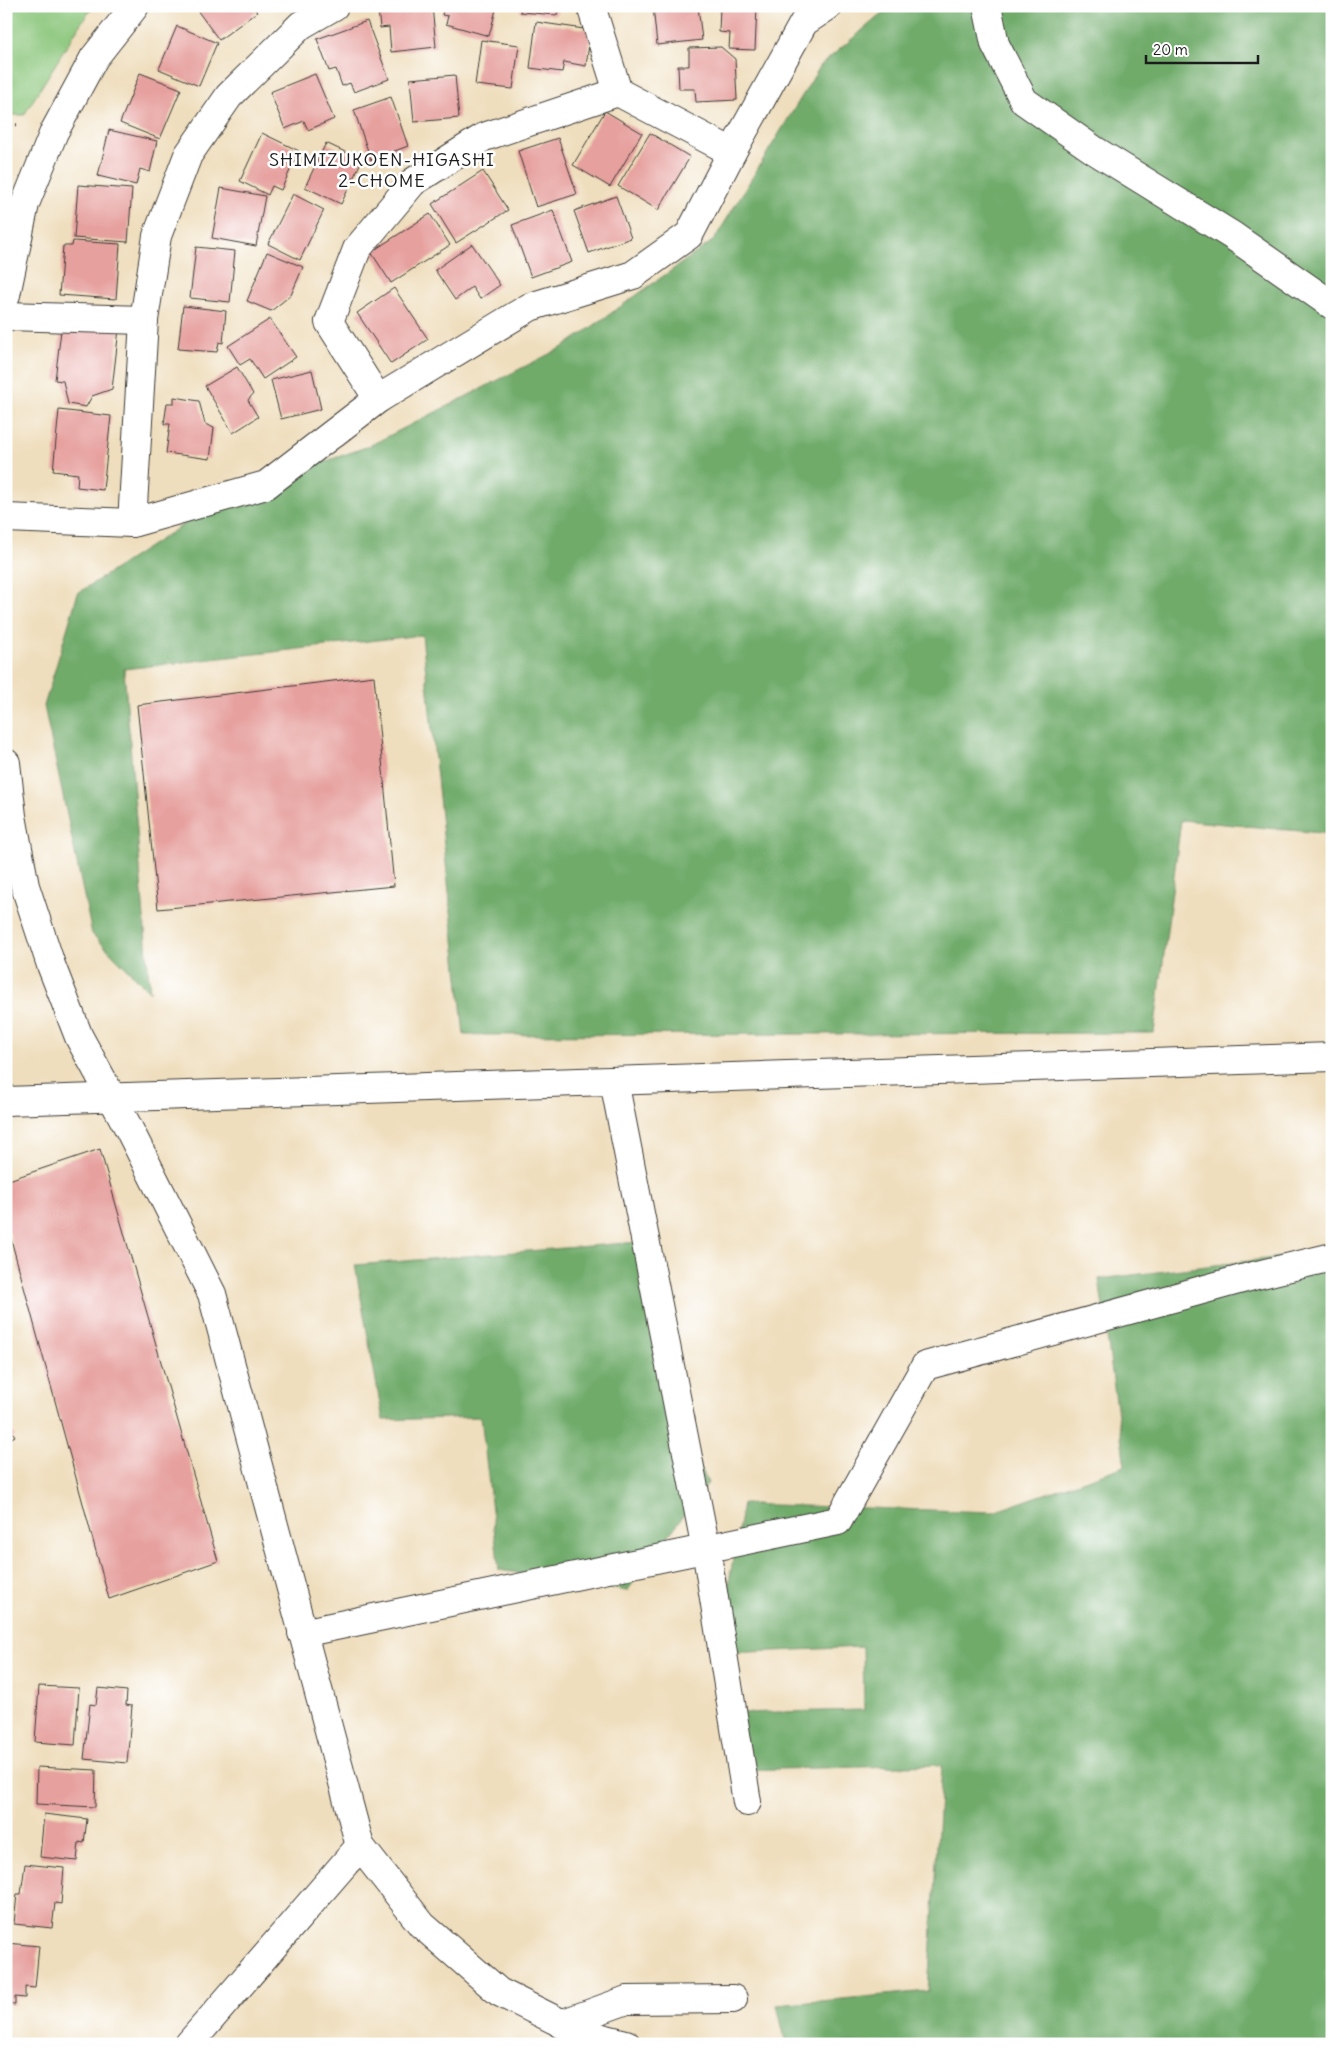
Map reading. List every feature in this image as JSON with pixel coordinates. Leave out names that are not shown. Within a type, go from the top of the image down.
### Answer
[{"type":"street","points":[[6,295],[25,204],[54,132],[94,58],[135,6]]},
{"type":"street","points":[[132,523],[144,320],[157,236],[188,155],[229,96],[302,25],[334,6]]},
{"type":"street","points":[[591,6],[618,92],[732,152]]},
{"type":"street","points":[[6,518],[132,523],[266,485],[378,398],[530,307],[633,275],[690,235],[732,152],[804,22],[828,6]]},
{"type":"street","points":[[987,6],[995,44],[1024,101],[1094,150],[1234,236],[1332,305]]},
{"type":"street","points":[[378,398],[329,322],[357,249],[413,182],[484,137],[618,92]]},
{"type":"street","points":[[6,316],[144,320]]},
{"type":"street","points":[[6,763],[12,816],[16,886],[51,965],[79,1037],[113,1098],[212,1294],[360,1846],[422,1925],[499,1992],[579,2032],[626,2044]]},
{"type":"street","points":[[6,1101],[1332,1057]]},
{"type":"street","points":[[614,1081],[706,1549],[747,1802]]},
{"type":"street","points":[[302,1633],[838,1521],[925,1366],[1253,1276],[1332,1257]]},
{"type":"street","points":[[189,2044],[360,1846]]},
{"type":"street","points":[[561,2024],[627,2000],[733,1999]]},
{"type":"path","points":[[6,124],[29,125]]},
{"type":"green space","points":[[6,6],[94,6],[81,23],[24,115],[6,115]]},
{"type":"green space","points":[[891,6],[1332,6],[1332,834],[1181,820],[1154,1033],[464,1035],[422,635],[124,669],[150,992],[92,934],[44,706],[78,593],[229,495],[369,446],[565,346],[714,240],[821,65]]},
{"type":"green space","points":[[638,1242],[667,1395],[708,1483],[627,1591],[499,1570],[481,1417],[383,1420],[355,1265]]},
{"type":"green space","points":[[1332,1251],[1332,2044],[786,2043],[777,2005],[928,1991],[942,1765],[738,1770],[736,1713],[864,1710],[863,1647],[728,1653],[728,1587],[743,1504],[993,1512],[1125,1466],[1099,1279]]},
{"type":"building","points":[[194,6],[253,6],[257,12],[219,40]]},
{"type":"building","points":[[401,6],[432,6],[436,47],[391,52],[389,27],[380,28],[378,9]]},
{"type":"building","points":[[444,6],[497,6],[489,36],[446,24],[448,16],[442,15]]},
{"type":"building","points":[[521,6],[558,6],[557,15],[520,12]]},
{"type":"building","points":[[653,6],[698,6],[702,40],[657,45]]},
{"type":"building","points":[[720,6],[757,6],[755,50],[729,49],[730,33],[719,32]]},
{"type":"building","points":[[367,21],[389,79],[354,92],[350,83],[342,86],[336,69],[329,71],[317,39]]},
{"type":"building","points":[[536,22],[591,30],[586,66],[564,62],[562,72],[530,68]]},
{"type":"building","points":[[177,26],[217,43],[199,86],[159,69]]},
{"type":"building","points":[[481,40],[519,45],[513,89],[475,85]]},
{"type":"building","points":[[721,47],[735,59],[737,100],[696,102],[695,89],[679,89],[678,66],[689,66],[689,48]]},
{"type":"building","points":[[140,73],[181,89],[160,139],[120,123]]},
{"type":"building","points":[[315,74],[334,119],[308,130],[304,121],[285,129],[270,92]]},
{"type":"building","points":[[455,75],[459,118],[414,122],[410,79]]},
{"type":"building","points":[[391,97],[408,146],[371,160],[354,110]]},
{"type":"building","points":[[605,111],[642,133],[610,187],[573,165]]},
{"type":"building","points":[[109,130],[157,141],[150,172],[140,169],[136,185],[98,176]]},
{"type":"building","points":[[262,133],[299,151],[281,190],[272,186],[268,195],[240,181]]},
{"type":"building","points":[[650,133],[690,157],[658,210],[618,186]]},
{"type":"building","points":[[558,138],[577,194],[536,207],[518,151]]},
{"type":"building","points":[[326,143],[362,160],[341,204],[305,187]]},
{"type":"building","points":[[483,171],[508,210],[456,243],[432,204]]},
{"type":"building","points":[[78,185],[132,189],[128,242],[74,238]]},
{"type":"building","points":[[221,188],[265,196],[256,246],[212,238]]},
{"type":"building","points":[[293,194],[324,210],[300,260],[268,244]]},
{"type":"building","points":[[616,196],[631,238],[589,253],[574,211]]},
{"type":"building","points":[[553,210],[572,262],[531,277],[512,225]]},
{"type":"building","points":[[430,214],[450,245],[391,283],[371,252]]},
{"type":"building","points":[[73,241],[120,244],[116,299],[59,295],[63,246],[72,246]]},
{"type":"building","points":[[472,244],[500,285],[480,299],[472,287],[455,300],[435,270]]},
{"type":"building","points":[[196,247],[235,251],[230,302],[190,298]]},
{"type":"building","points":[[267,252],[303,267],[291,295],[271,311],[247,301]]},
{"type":"building","points":[[394,288],[428,339],[391,364],[357,313]]},
{"type":"building","points":[[183,306],[226,311],[223,343],[219,342],[217,352],[178,349]]},
{"type":"building","points":[[270,319],[296,357],[263,379],[250,359],[240,365],[228,346]]},
{"type":"building","points":[[62,322],[119,329],[112,389],[92,396],[86,407],[68,404],[63,381],[55,380]]},
{"type":"building","points":[[237,367],[253,394],[248,400],[258,417],[233,433],[205,386]]},
{"type":"building","points":[[312,370],[321,409],[281,419],[271,380]]},
{"type":"building","points":[[174,397],[199,401],[205,424],[214,428],[210,459],[166,453],[170,424],[164,424],[167,403],[174,403]]},
{"type":"building","points":[[59,410],[111,416],[103,490],[77,487],[78,474],[53,471]]},
{"type":"building","points":[[374,676],[394,886],[158,909],[137,705]]},
{"type":"building","points":[[100,1149],[218,1561],[109,1599],[6,1221],[6,1181]]},
{"type":"building","points":[[6,1422],[15,1436],[6,1441]]},
{"type":"building","points":[[39,1686],[79,1688],[75,1745],[35,1742]]},
{"type":"building","points":[[98,1688],[127,1691],[126,1705],[132,1706],[127,1763],[84,1759],[90,1704],[96,1705]]},
{"type":"building","points":[[37,1767],[96,1770],[95,1807],[36,1804]]},
{"type":"building","points":[[44,1814],[87,1819],[84,1843],[79,1842],[77,1861],[40,1857]]},
{"type":"building","points":[[25,1864],[64,1868],[61,1904],[55,1903],[52,1928],[14,1924],[17,1894],[21,1894]]},
{"type":"building","points":[[6,1943],[39,1946],[35,1988],[25,1987],[25,1998],[15,1997],[15,2005],[6,2004]]},
{"type":"district","name":"SHIMIZUKOEN-HIGASHI 2-CHOME","points":[[382,170]]}]
